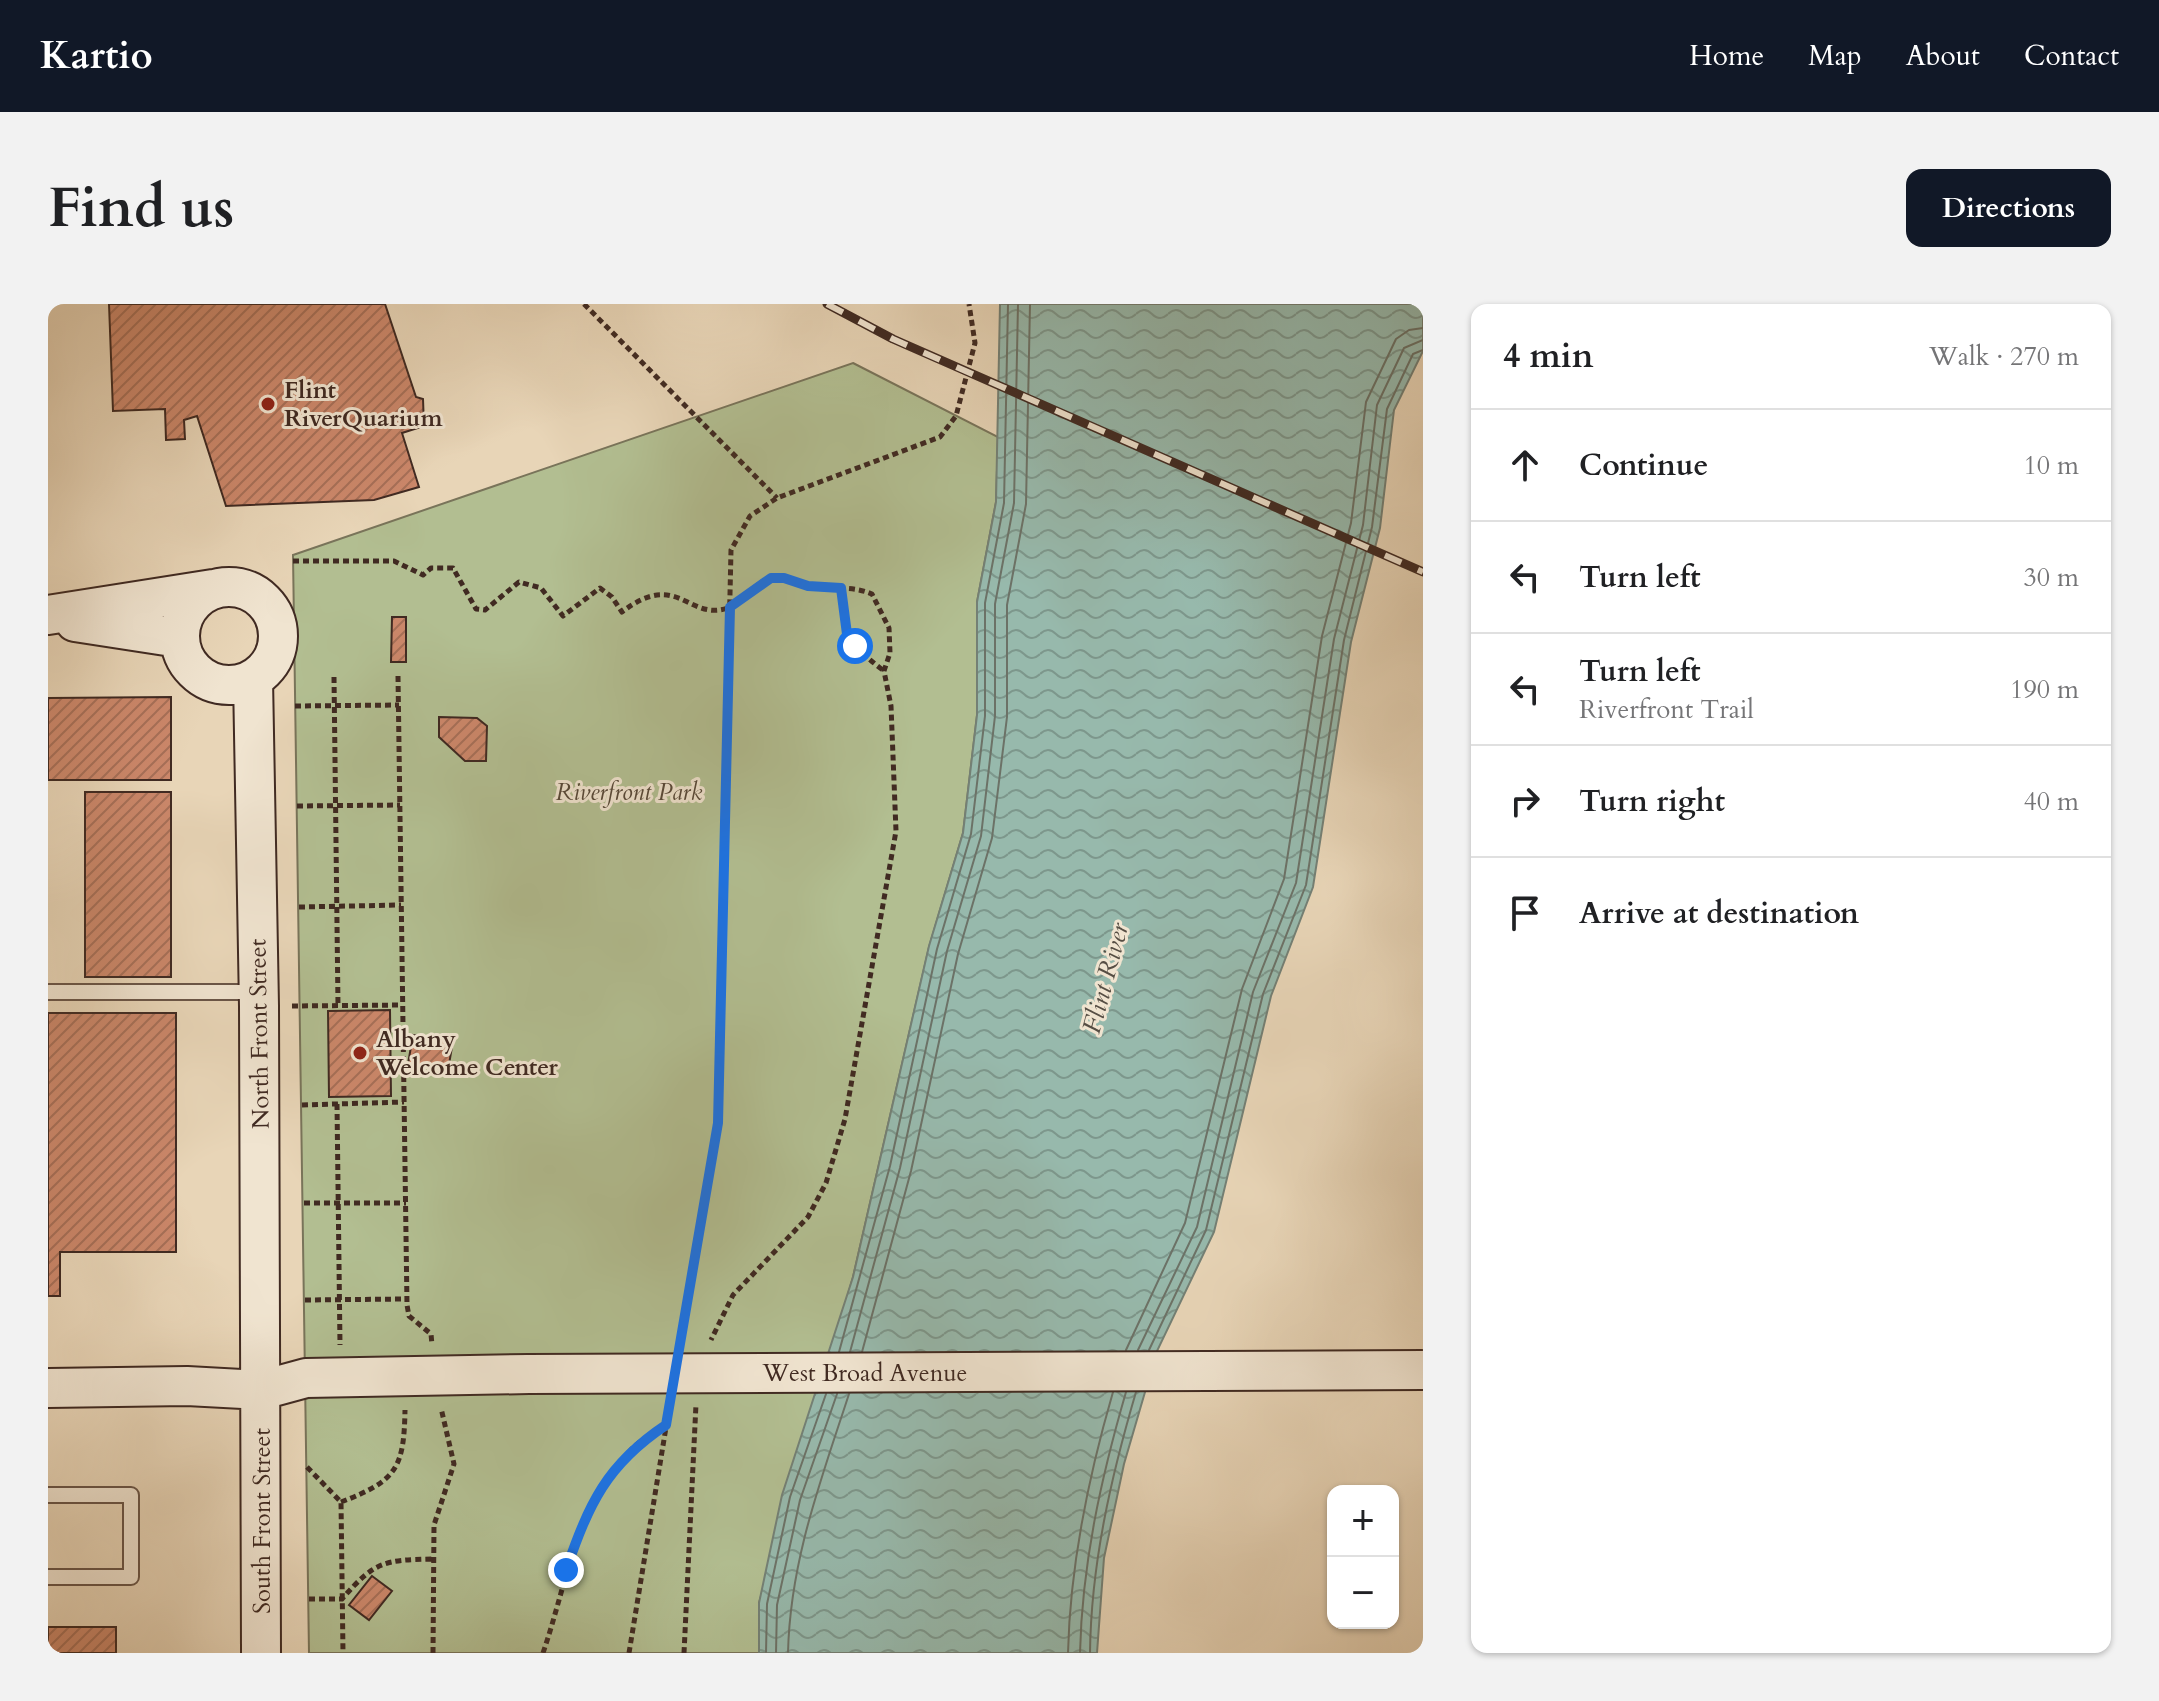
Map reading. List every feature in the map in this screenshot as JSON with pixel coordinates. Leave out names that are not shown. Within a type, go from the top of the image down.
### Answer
[{"type":"main road","points":[[48,616],[231,586],[249,590],[264,600],[274,615],[279,633],[276,651],[267,667],[253,679],[234,685],[214,683],[196,673],[184,657],[179,638],[183,617],[195,599],[213,589]]},
{"type":"main road","points":[[48,616],[179,638]]},
{"type":"main road","name":"North Front Street","points":[[253,679],[262,1376]]},
{"type":"main road","name":"West Broad Avenue","points":[[48,1362],[306,1378],[529,1374],[1423,1370]]},
{"type":"main road","name":"West Broad Avenue","points":[[48,1388],[187,1386],[262,1376]]},
{"type":"main road","name":"South Front Street","points":[[261,1653],[262,1376]]},
{"type":"lane","points":[[48,992],[259,999]]},
{"type":"lane","points":[[48,1495],[131,1495],[131,1577],[48,1577]]},
{"type":"path","points":[[584,304],[777,498]]},
{"type":"path","points":[[679,1347],[718,1123],[731,550],[750,516],[777,498],[940,437],[956,416],[975,343],[969,304]]},
{"type":"path","points":[[293,561],[394,561],[423,575],[431,568],[453,568],[476,609],[485,610],[519,582],[541,588],[563,616],[600,588],[612,597],[622,612],[651,594],[672,594],[691,605],[730,607],[771,578],[872,594],[879,606],[889,628],[890,653],[884,671],[891,706],[896,831],[845,1119],[826,1183],[808,1217],[733,1295],[708,1349]]},
{"type":"path","points":[[841,588],[847,634],[855,646],[884,671]]},
{"type":"path","points":[[398,676],[407,1299],[409,1316],[431,1334],[432,1346]]},
{"type":"path","points":[[334,677],[338,1005]]},
{"type":"path","points":[[295,706],[399,705]]},
{"type":"path","points":[[297,806],[400,805]]},
{"type":"path","points":[[299,907],[401,905]]},
{"type":"path","points":[[259,999],[338,1005],[403,1005]]},
{"type":"path","points":[[302,1105],[404,1102]]},
{"type":"path","points":[[337,1104],[340,1345]]},
{"type":"path","points":[[304,1203],[406,1203]]},
{"type":"path","points":[[305,1300],[407,1299]]},
{"type":"path","points":[[684,1653],[691,1454],[699,1390]]},
{"type":"path","points":[[629,1653],[671,1394]]},
{"type":"path","points":[[341,1502],[378,1488],[389,1479],[405,1443],[405,1407]]},
{"type":"path","points":[[433,1653],[434,1525],[454,1464],[441,1407]]},
{"type":"path","points":[[543,1653],[566,1570],[593,1506],[611,1474],[632,1448],[666,1425]]},
{"type":"path","points":[[307,1467],[341,1502],[343,1653]]},
{"type":"path","points":[[309,1599],[342,1599],[367,1571],[378,1564],[433,1559]]},
{"type":"green space","name":"Riverfront Park","points":[[853,363],[998,437],[996,502],[977,602],[977,715],[963,833],[929,947],[853,1277],[759,1603],[759,1653],[309,1653],[293,555]]},
{"type":"water","name":"Flint River","points":[[1000,304],[1423,304],[1423,351],[1394,410],[1380,528],[1351,642],[1313,887],[1271,996],[1214,1232],[1157,1351],[1124,1464],[1104,1558],[1097,1653],[759,1653],[759,1603],[782,1495],[853,1277],[929,946],[963,833],[977,715],[977,602],[996,502]]},
{"type":"building","name":"Flint RiverQuarium","points":[[109,304],[385,304],[416,397],[423,399],[424,426],[402,433],[419,487],[374,500],[226,506],[197,416],[184,420],[185,439],[166,440],[165,409],[113,411]]},
{"type":"building","points":[[392,617],[406,617],[406,662],[391,662]]},
{"type":"building","points":[[171,697],[171,780],[48,780],[48,698]]},
{"type":"building","points":[[439,717],[477,718],[487,726],[486,761],[465,761],[439,737]]},
{"type":"building","points":[[85,792],[171,792],[171,977],[85,977]]},
{"type":"building","name":"Albany Welcome Center","points":[[390,1010],[391,1096],[329,1097],[328,1011]]},
{"type":"building","points":[[48,1013],[176,1013],[176,1252],[60,1252],[60,1296],[48,1296]]},
{"type":"building","points":[[413,1035],[453,1041],[448,1070],[408,1064]]},
{"type":"building","points":[[372,1576],[392,1591],[369,1620],[349,1605]]},
{"type":"building","points":[[48,1627],[116,1627],[116,1653],[48,1653]]},
{"type":"railway","points":[[827,304],[893,339],[1423,572]]},
{"type":"place","name":"Flint RiverQuarium","points":[[268,404]]},
{"type":"place","name":"Albany Welcome Center","points":[[360,1053]]},
{"type":"route","points":[[566,1570],[576,1540],[611,1474],[632,1448],[666,1425],[718,1123],[731,676],[730,607],[771,578],[784,578],[808,586],[841,588],[847,634],[855,646]]}]
